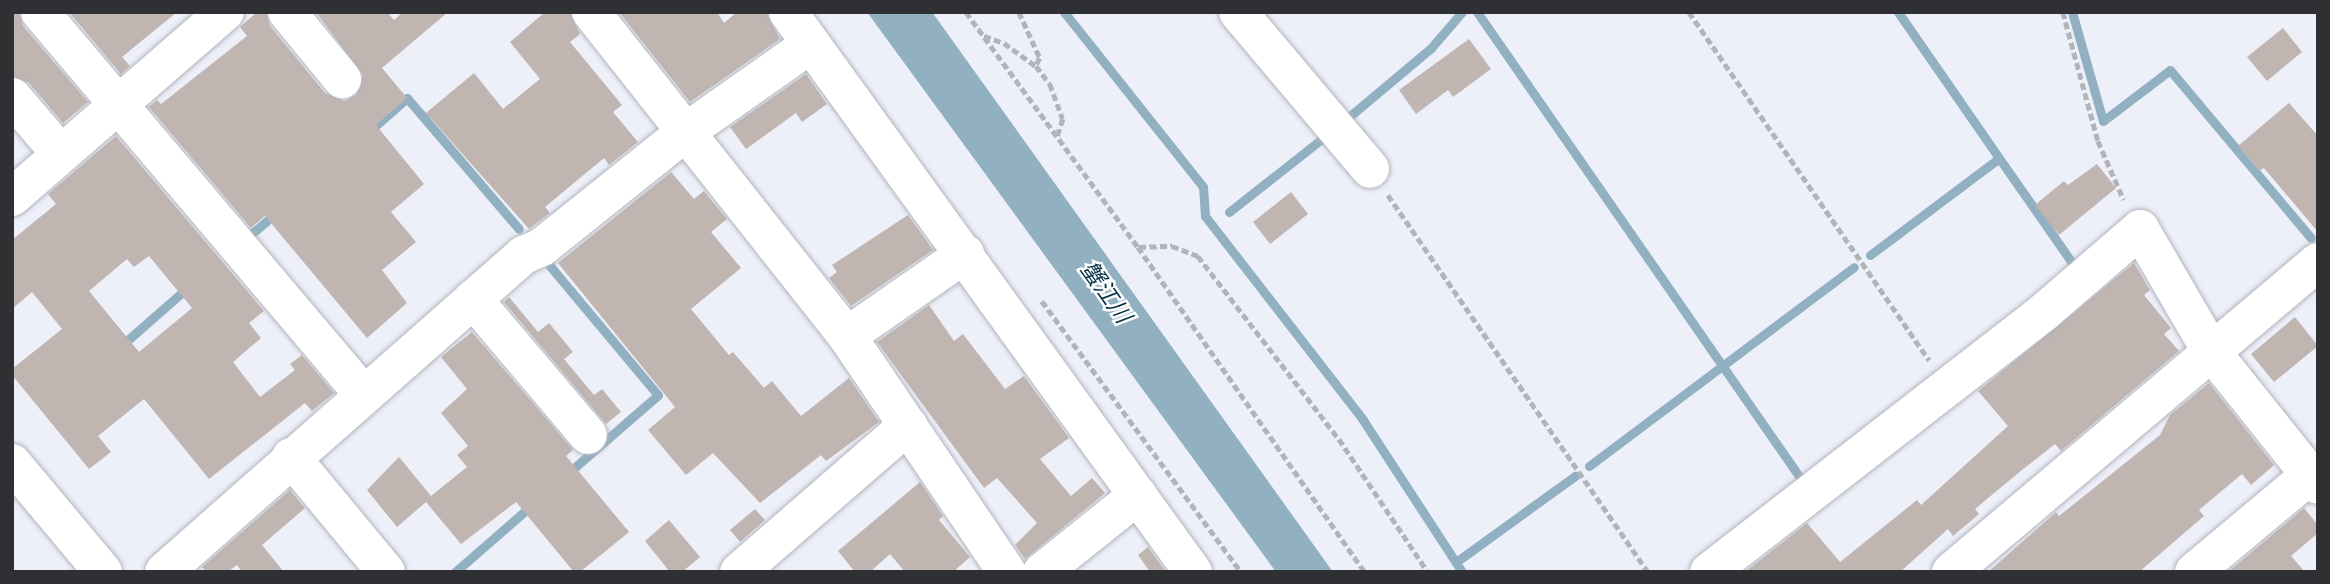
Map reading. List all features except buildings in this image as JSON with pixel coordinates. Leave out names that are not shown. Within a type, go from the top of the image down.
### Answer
[{"type":"street","points":[[40,12],[363,394]]},
{"type":"street","points":[[12,197],[225,12]]},
{"type":"street","points":[[287,12],[342,79]]},
{"type":"street","points":[[788,12],[1194,572]]},
{"type":"street","points":[[1238,12],[1370,169]]},
{"type":"street","points":[[609,18],[687,131],[848,336],[1007,572]]},
{"type":"street","points":[[164,572],[473,299],[687,131],[811,44]]},
{"type":"street","points":[[12,97],[61,154]]},
{"type":"street","points":[[1709,572],[2045,313],[2140,229],[2211,351],[2314,480],[2194,572]]},
{"type":"street","points":[[848,336],[965,254]]},
{"type":"street","points":[[1951,572],[2318,262]]},
{"type":"street","points":[[473,299],[588,435]]},
{"type":"street","points":[[739,572],[908,425]]},
{"type":"street","points":[[291,457],[386,572]]},
{"type":"street","points":[[12,463],[103,572]]},
{"type":"street","points":[[1042,572],[1138,495]]},
{"type":"path","points":[[965,12],[1138,247],[1365,572]]},
{"type":"path","points":[[1018,12],[1041,58],[1036,66]]},
{"type":"path","points":[[1689,12],[1948,387]]},
{"type":"path","points":[[2063,12],[2098,141],[2140,229]]},
{"type":"path","points":[[983,36],[1004,43],[1036,66],[1050,84],[1063,120],[1057,137]]},
{"type":"path","points":[[1370,169],[1648,572]]},
{"type":"path","points":[[1138,247],[1172,246],[1198,256],[1339,439],[1428,572]]},
{"type":"water","name":"蟹江川","points":[[867,12],[932,12],[1333,572],[1276,572]]},
{"type":"waterway","points":[[1064,12],[1203,187],[1205,216],[1363,420],[1462,572]]},
{"type":"waterway","points":[[1344,121],[1431,48],[1462,12]]},
{"type":"waterway","points":[[1477,12],[1801,479]]},
{"type":"waterway","points":[[1870,255],[1999,158],[1898,12]]},
{"type":"waterway","points":[[2072,12],[2103,121],[2170,70],[2311,238]]},
{"type":"waterway","points":[[367,133],[407,98],[519,229]]},
{"type":"waterway","points":[[1229,212],[1328,134]]},
{"type":"waterway","points":[[1999,158],[2075,267]]},
{"type":"waterway","points":[[244,240],[275,214]]},
{"type":"waterway","points":[[550,266],[658,395],[567,474]]},
{"type":"waterway","points":[[1589,466],[1854,267]]},
{"type":"waterway","points":[[121,346],[187,288]]},
{"type":"waterway","points":[[1456,562],[1575,476]]},
{"type":"waterway","points":[[455,572],[533,504]]}]
